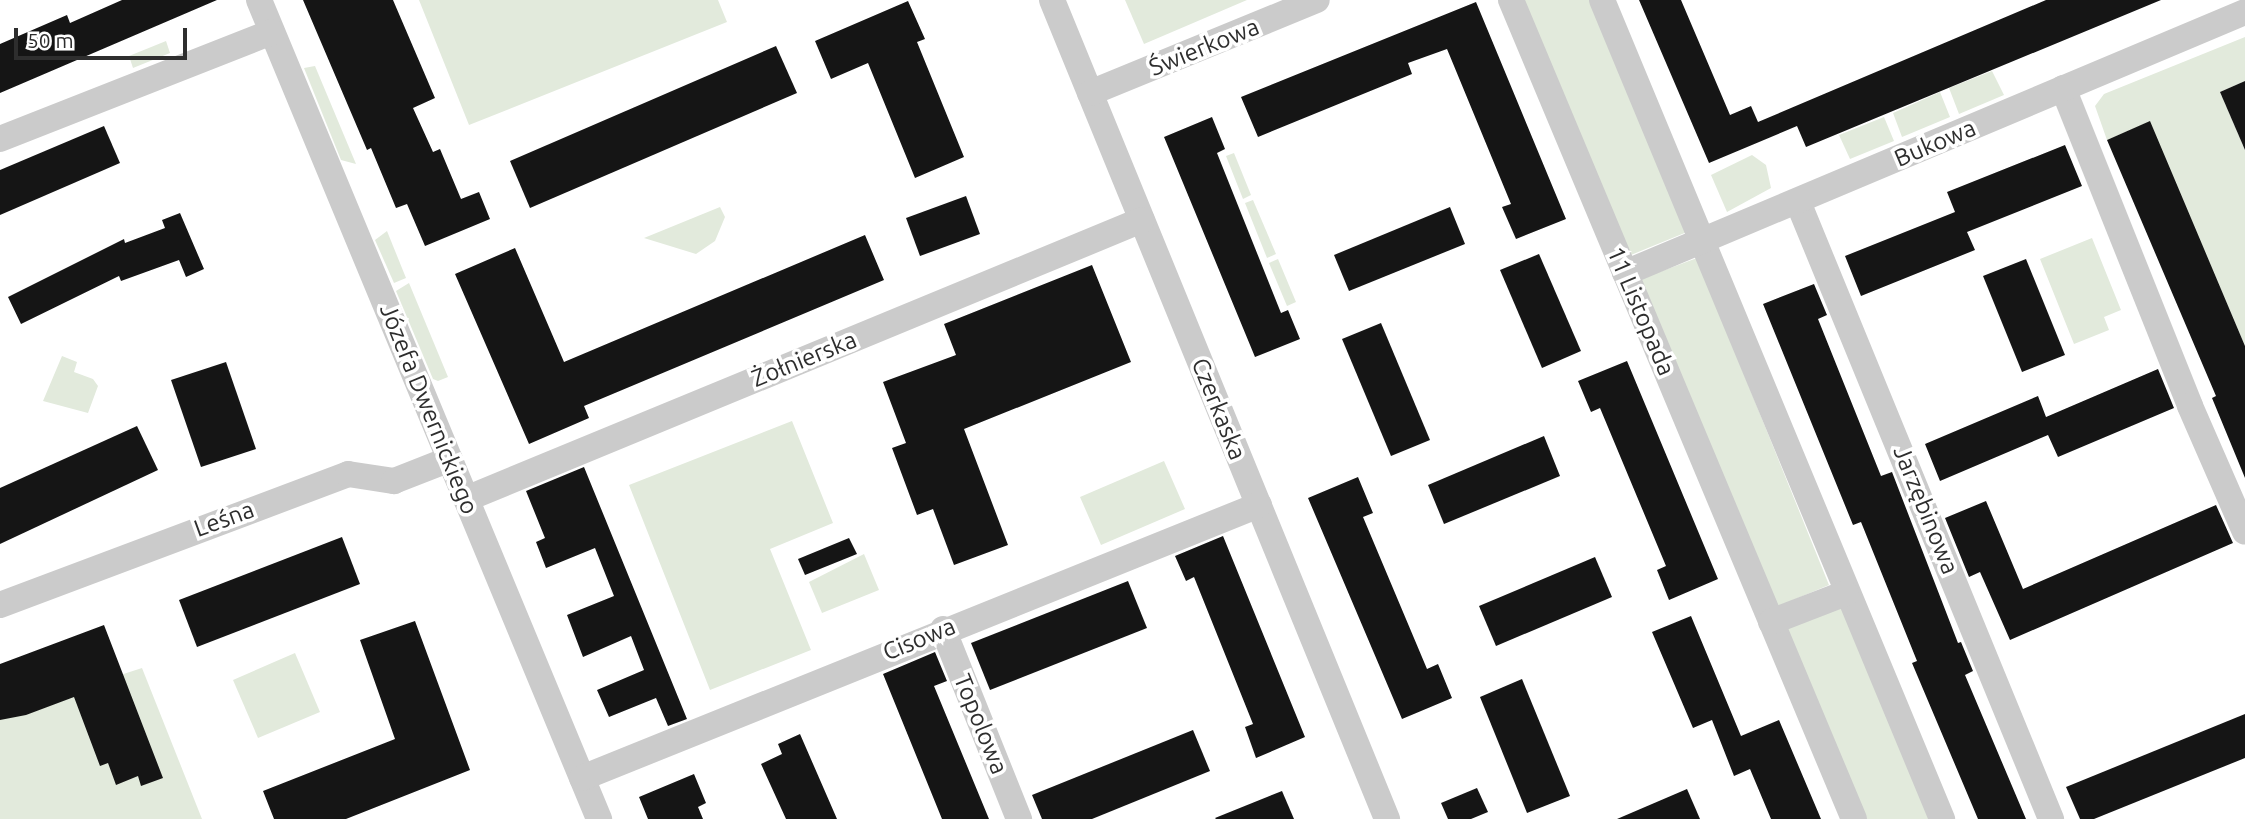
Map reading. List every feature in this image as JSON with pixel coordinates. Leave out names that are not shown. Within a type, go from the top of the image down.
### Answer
[{"type":"street","name":"Józefa Dwernickiego","points":[[259,0],[598,819]]},
{"type":"street","name":"Czerkaska","points":[[1052,0],[1387,819]]},
{"type":"street","name":"Świerkowa","points":[[1090,93],[1317,0]]},
{"type":"street","name":"11 Listopada","points":[[1511,0],[1854,819]]},
{"type":"street","points":[[1602,0],[1942,819]]},
{"type":"street","name":"Bukowa","points":[[1625,273],[2245,12]]},
{"type":"street","points":[[0,139],[272,32]]},
{"type":"street","points":[[2063,88],[2190,406],[2245,532]]},
{"type":"street","name":"Jarzębinowa","points":[[1798,202],[2051,819]]},
{"type":"street","name":"Żołnierska","points":[[466,499],[1142,220]]},
{"type":"street","name":"Leśna","points":[[0,605],[348,474],[394,481],[450,459]]},
{"type":"street","name":"Cisowa","points":[[582,778],[943,629],[1259,505]]},
{"type":"street","points":[[1771,622],[1846,593]]},
{"type":"street","name":"Topolowa","points":[[943,629],[1019,819]]},
{"type":"shaded area","points":[[419,0],[718,0],[727,22],[469,125]]},
{"type":"shaded area","points":[[1125,0],[1247,0],[1144,44]]},
{"type":"shaded area","points":[[1518,0],[1590,0],[1687,232],[1626,257]]},
{"type":"shaded area","points":[[2245,37],[2245,81],[2220,92],[2245,150],[2245,346],[2149,122],[2107,140],[2095,106],[2104,94]]},
{"type":"shaded area","points":[[166,41],[170,53],[133,68],[129,56]]},
{"type":"shaded area","points":[[315,66],[356,164],[341,160],[304,68]]},
{"type":"shaded area","points":[[1992,71],[2004,95],[1959,114],[1949,88]]},
{"type":"shaded area","points":[[1940,92],[1950,117],[1902,137],[1893,113]]},
{"type":"shaded area","points":[[1884,117],[1894,141],[1850,159],[1839,135]]},
{"type":"shaded area","points":[[1234,153],[1251,195],[1243,199],[1226,156]]},
{"type":"shaded area","points":[[1752,155],[1766,165],[1771,188],[1727,212],[1711,175]]},
{"type":"shaded area","points":[[1253,200],[1276,254],[1267,258],[1245,203]]},
{"type":"shaded area","points":[[720,207],[725,217],[715,241],[696,254],[644,238]]},
{"type":"shaded area","points":[[387,231],[406,278],[394,283],[375,240]]},
{"type":"shaded area","points":[[2092,238],[2121,310],[2104,317],[2109,330],[2074,344],[2040,259]]},
{"type":"shaded area","points":[[1697,258],[1829,585],[1769,610],[1638,280]]},
{"type":"shaded area","points":[[1278,259],[1296,302],[1287,306],[1269,263]]},
{"type":"shaded area","points":[[409,283],[448,377],[438,381],[433,379],[396,291]]},
{"type":"shaded area","points":[[62,356],[77,362],[74,372],[93,379],[98,386],[88,413],[43,401]]},
{"type":"shaded area","points":[[792,421],[833,523],[770,549],[811,650],[710,690],[629,485]]},
{"type":"shaded area","points":[[1164,461],[1185,509],[1101,545],[1080,497]]},
{"type":"shaded area","points":[[864,554],[879,590],[822,613],[809,582]]},
{"type":"shaded area","points":[[1841,607],[1930,819],[1861,819],[1782,631]]},
{"type":"shaded area","points":[[295,653],[320,712],[258,738],[233,680]]},
{"type":"shaded area","points":[[142,668],[202,819],[0,819],[0,714]]},
{"type":"building","points":[[122,0],[217,0],[0,93],[0,44],[67,15],[70,23]]},
{"type":"building","points":[[303,0],[393,0],[435,98],[413,108],[433,152],[440,149],[461,199],[479,192],[490,219],[425,246],[407,204],[396,208],[371,148],[367,150]]},
{"type":"building","points":[[1639,0],[1681,0],[1730,115],[1751,106],[1758,122],[2046,0],[2161,0],[1806,147],[1797,126],[1709,163]]},
{"type":"building","points":[[908,1],[925,39],[917,42],[964,157],[915,178],[868,63],[831,79],[815,41]]},
{"type":"building","points":[[1476,2],[1566,219],[1516,239],[1502,207],[1511,204],[1447,49],[1408,63],[1412,74],[1258,137],[1241,97]]},
{"type":"building","points":[[776,46],[797,93],[530,208],[510,161]]},
{"type":"building","points":[[2245,81],[2245,150],[2220,92]]},
{"type":"building","points":[[1212,117],[1225,149],[1217,153],[1281,313],[1288,310],[1300,339],[1255,357],[1164,137]]},
{"type":"building","points":[[2150,121],[2245,346],[2245,478],[2212,398],[2216,396],[2107,140]]},
{"type":"building","points":[[104,126],[120,163],[0,215],[0,170]]},
{"type":"building","points":[[2065,145],[2082,186],[1967,232],[1975,250],[1861,296],[1845,256],[1955,212],[1947,192]]},
{"type":"building","points":[[966,196],[980,234],[920,256],[906,218]]},
{"type":"building","points":[[1450,207],[1465,244],[1349,291],[1334,255]]},
{"type":"building","points":[[180,213],[204,269],[186,277],[179,260],[121,281],[119,276],[21,324],[8,297],[124,239],[125,243],[165,228],[162,220]]},
{"type":"building","points":[[865,235],[884,280],[584,406],[589,418],[529,444],[455,274],[515,248],[564,362]]},
{"type":"building","points":[[1539,254],[1581,351],[1542,368],[1500,270]]},
{"type":"building","points":[[2026,259],[2065,355],[2022,372],[1983,276]]},
{"type":"building","points":[[1092,265],[1131,362],[964,429],[1008,545],[954,565],[933,509],[917,515],[892,448],[906,443],[883,382],[956,355],[944,324]]},
{"type":"building","points":[[1814,284],[1827,315],[1818,319],[1881,476],[1892,472],[1958,643],[1961,642],[1973,671],[1965,675],[2026,819],[1978,819],[1912,663],[1917,661],[1861,522],[1853,525],[1763,304]]},
{"type":"building","points":[[1381,323],[1430,440],[1391,456],[1342,339]]},
{"type":"building","points":[[1627,361],[1718,579],[1669,600],[1657,570],[1666,566],[1600,408],[1591,412],[1578,381]]},
{"type":"building","points":[[226,362],[256,449],[201,467],[171,380]]},
{"type":"building","points":[[2158,369],[2174,408],[2058,457],[2048,435],[1940,481],[1925,444],[2038,396],[2046,417]]},
{"type":"building","points":[[137,426],[158,470],[0,544],[0,488]]},
{"type":"building","points":[[1544,436],[1560,476],[1444,524],[1428,485]]},
{"type":"building","points":[[584,467],[687,719],[668,726],[656,698],[609,717],[597,690],[644,670],[631,636],[583,657],[567,615],[614,596],[595,548],[546,568],[536,542],[545,538],[526,491]]},
{"type":"building","points":[[1358,477],[1373,513],[1363,517],[1427,669],[1438,664],[1452,698],[1402,719],[1308,498]]},
{"type":"building","points":[[1986,501],[2023,589],[2216,505],[2233,543],[2010,640],[1980,572],[1969,577],[1945,518]]},
{"type":"building","points":[[1223,536],[1305,737],[1256,758],[1245,727],[1253,724],[1194,577],[1186,581],[1175,556]]},
{"type":"building","points":[[342,537],[360,584],[197,647],[179,600]]},
{"type":"building","points":[[849,538],[857,554],[805,575],[798,559]]},
{"type":"building","points":[[1595,557],[1612,597],[1496,646],[1479,606]]},
{"type":"building","points":[[1128,581],[1147,628],[990,690],[971,643]]},
{"type":"building","points":[[1691,616],[1741,736],[1779,720],[1821,819],[1771,819],[1750,769],[1734,776],[1712,720],[1693,728],[1652,632]]},
{"type":"building","points":[[415,621],[470,770],[346,819],[274,819],[263,791],[395,739],[360,640]]},
{"type":"building","points":[[104,625],[163,778],[141,786],[138,776],[116,785],[108,763],[100,766],[74,697],[26,715],[0,720],[0,664]]},
{"type":"building","points":[[935,652],[947,681],[934,686],[989,819],[942,819],[883,674]]},
{"type":"building","points":[[1522,679],[1570,796],[1527,813],[1480,697]]},
{"type":"building","points":[[2245,714],[2245,758],[2094,819],[2080,819],[2066,787]]},
{"type":"building","points":[[1193,730],[1210,771],[1092,819],[1042,819],[1032,795]]},
{"type":"building","points":[[800,734],[837,819],[786,819],[761,764],[782,754],[778,744]]},
{"type":"building","points":[[694,774],[706,803],[698,807],[703,819],[648,819],[639,797]]},
{"type":"building","points":[[1477,788],[1488,812],[1471,819],[1448,819],[1441,803]]},
{"type":"building","points":[[1687,789],[1700,819],[1617,819]]},
{"type":"building","points":[[1282,791],[1294,819],[1215,818]]}]
